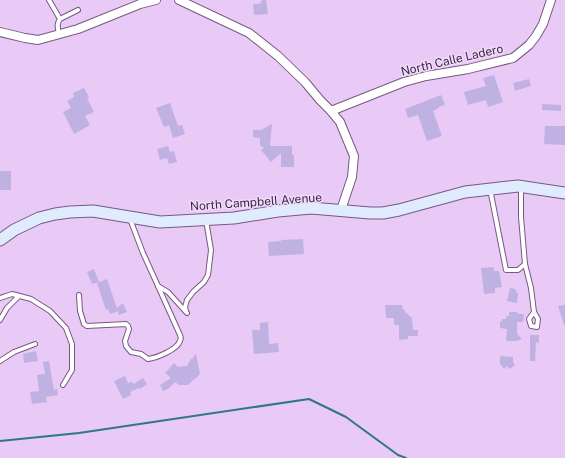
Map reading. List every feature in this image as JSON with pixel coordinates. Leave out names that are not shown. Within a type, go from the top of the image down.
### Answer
[{"type":"main road","name":"North Campbell Avenue","points":[[0,240],[14,230],[39,218],[70,212],[93,211],[160,222],[234,218],[278,211],[311,208],[370,213],[391,212],[465,192],[521,186],[565,193]]},
{"type":"street","points":[[0,32],[38,40],[78,29],[140,4],[156,0]]},
{"type":"street","points":[[179,0],[250,33],[278,56],[305,82],[340,122],[354,156],[352,177],[341,210]]},
{"type":"street","name":"North Calle Ladero","points":[[331,111],[404,82],[513,58],[529,45],[536,36],[543,24],[551,0]]},
{"type":"lane","points":[[49,0],[60,19]]},
{"type":"lane","points":[[59,34],[58,22],[60,19],[78,10]]},
{"type":"lane","points":[[521,186],[520,217],[534,312]]},
{"type":"lane","points":[[490,189],[506,270],[518,270],[526,264]]},
{"type":"lane","points":[[79,295],[80,311],[84,324],[88,326],[126,324],[129,329],[125,341],[126,346],[131,352],[141,354],[148,359],[156,358],[173,349],[180,343],[180,334],[143,253],[130,217]]},
{"type":"lane","points":[[158,286],[168,292],[187,313],[185,306],[187,300],[204,282],[208,275],[211,250],[205,220]]},
{"type":"lane","points":[[0,298],[12,294],[31,299],[50,311],[66,328],[72,344],[72,370],[63,385]]},
{"type":"lane","points":[[0,320],[7,308],[19,296]]},
{"type":"lane","points":[[0,360],[14,352],[35,344]]},
{"type":"building","points":[[262,0],[266,0],[268,14],[254,15],[253,4],[260,4]]},
{"type":"building","points":[[494,75],[503,102],[488,107],[486,100],[468,105],[464,92],[486,86],[483,78]]},
{"type":"building","points":[[529,79],[531,86],[515,91],[513,83]]},
{"type":"building","points":[[84,88],[94,112],[85,116],[90,125],[74,134],[63,112],[71,108],[67,101],[74,97],[73,93]]},
{"type":"building","points":[[441,95],[445,105],[438,107],[439,108],[433,111],[442,136],[427,141],[418,115],[408,118],[405,109]]},
{"type":"building","points":[[170,103],[178,126],[182,125],[185,134],[173,138],[169,125],[164,127],[156,108]]},
{"type":"building","points":[[542,104],[561,105],[561,111],[542,110]]},
{"type":"building","points":[[272,124],[270,146],[292,146],[294,167],[281,167],[281,153],[271,162],[261,150],[264,148],[260,145],[260,138],[253,137],[253,130],[261,130]]},
{"type":"building","points":[[545,126],[565,126],[565,145],[544,144]]},
{"type":"building","points":[[168,146],[170,152],[174,151],[177,162],[169,164],[167,158],[160,160],[157,149]]},
{"type":"building","points":[[0,171],[11,171],[11,190],[0,190]]},
{"type":"building","points":[[303,239],[304,254],[269,256],[268,242]]},
{"type":"building","points":[[494,267],[494,271],[499,271],[502,287],[495,288],[495,293],[484,294],[481,268]]},
{"type":"building","points":[[94,269],[99,282],[92,284],[87,272]]},
{"type":"building","points":[[107,279],[117,308],[123,303],[127,312],[119,315],[118,311],[110,314],[108,309],[106,310],[97,283]]},
{"type":"building","points":[[510,288],[515,289],[518,294],[517,303],[507,301]]},
{"type":"building","points":[[385,305],[403,305],[402,308],[412,318],[413,330],[418,330],[418,336],[408,336],[408,339],[399,340],[399,325],[394,325],[394,318],[386,318]]},
{"type":"building","points":[[565,305],[565,325],[564,325],[558,306]]},
{"type":"building","points":[[509,312],[524,314],[523,322],[517,322],[517,334],[522,339],[517,341],[506,341],[507,329],[500,328],[500,321],[502,321],[502,319],[506,319],[506,316],[509,316]]},
{"type":"building","points":[[268,322],[269,344],[278,343],[279,352],[254,354],[252,330],[260,330],[260,323]]},
{"type":"building","points":[[530,335],[539,335],[539,343],[536,342],[535,361],[530,361]]},
{"type":"building","points":[[36,351],[38,361],[24,363],[23,354]]},
{"type":"building","points":[[196,354],[200,374],[188,385],[179,385],[175,382],[168,389],[163,391],[160,385],[171,378],[165,373],[174,363],[178,367],[187,366]]},
{"type":"building","points":[[500,356],[513,357],[513,362],[515,365],[510,369],[507,366],[504,369],[500,364]]},
{"type":"building","points":[[49,361],[54,390],[57,389],[58,395],[46,397],[47,402],[32,404],[30,392],[39,391],[37,375],[45,374],[43,362]]},
{"type":"building","points":[[125,376],[128,383],[132,382],[134,384],[143,378],[147,384],[140,389],[139,388],[130,392],[131,395],[123,399],[114,381]]},
{"type":"waterway","points":[[0,441],[79,433],[309,399],[346,417],[398,455],[406,458]]}]
